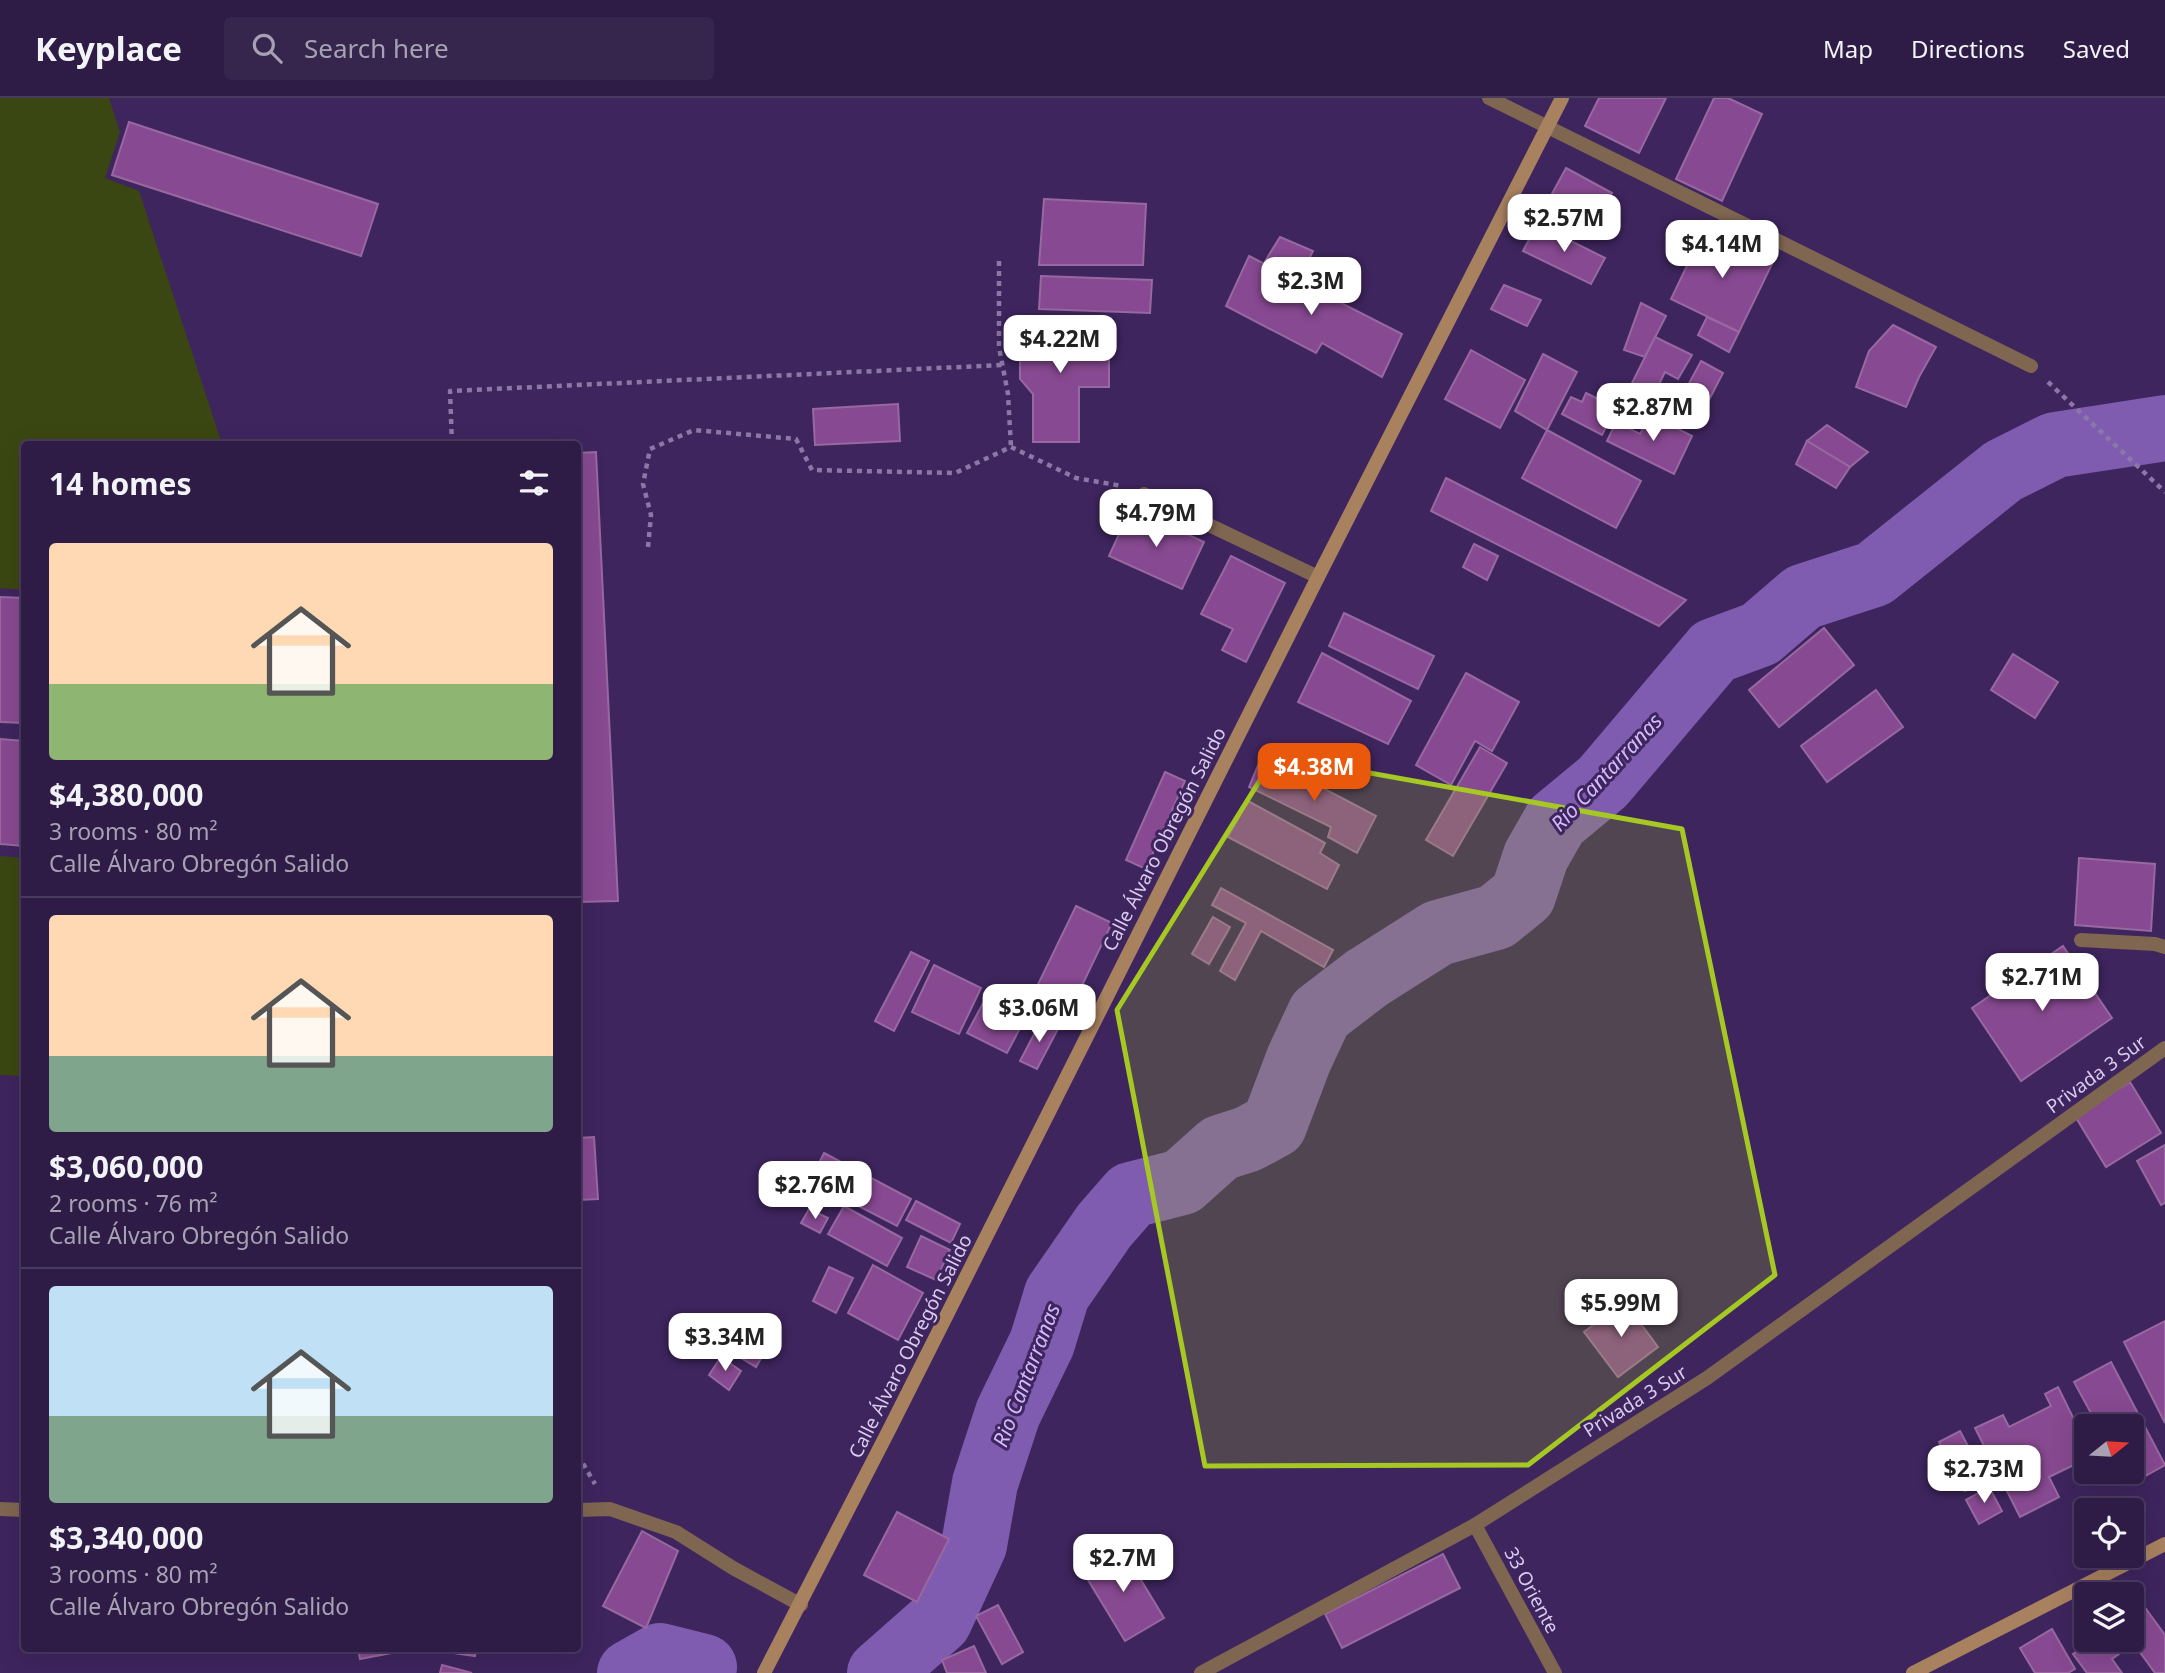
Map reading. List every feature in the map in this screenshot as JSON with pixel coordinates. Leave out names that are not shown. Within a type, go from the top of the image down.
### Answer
[{"type":"street","points":[[1489,98],[2031,366]]},
{"type":"street","name":"Calle Álvaro Obregón Salido","points":[[764,1673],[1562,98]]},
{"type":"street","points":[[1144,494],[1318,577]]},
{"type":"street","points":[[2081,940],[2155,944],[2165,947]]},
{"type":"street","name":"Privada 3 Sur","points":[[1201,1673],[1475,1525],[1707,1378],[2165,1048]]},
{"type":"street","points":[[0,1509],[21,1510]]},
{"type":"street","points":[[581,1510],[610,1509],[676,1532],[733,1568],[800,1605]]},
{"type":"street","name":"33 Oriente","points":[[1475,1525],[1555,1673]]},
{"type":"street","points":[[1913,1673],[2165,1544]]},
{"type":"path","points":[[999,261],[999,346],[1008,394],[1011,447]]},
{"type":"path","points":[[452,441],[450,391],[1002,365]]},
{"type":"path","points":[[2031,366],[2165,492]]},
{"type":"path","points":[[648,547],[651,515],[643,484],[650,449],[694,430],[796,439],[812,470],[955,473],[1011,447]]},
{"type":"path","points":[[1011,447],[1076,478],[1115,483],[1144,494]]},
{"type":"highlighted area","points":[[1275,756],[1682,829],[1775,1275],[1528,1465],[1205,1466],[1117,1010]]},
{"type":"green space","points":[[0,98],[109,98],[120,132],[105,178],[139,191],[221,441],[21,441],[21,590],[0,588]]},
{"type":"green space","points":[[0,856],[21,858],[21,1076],[0,1075]]},
{"type":"building","points":[[1599,98],[1666,98],[1639,153],[1585,126]]},
{"type":"building","points":[[1714,98],[1728,98],[1762,114],[1722,201],[1676,179]]},
{"type":"building","points":[[129,122],[378,204],[361,256],[112,175]]},
{"type":"building","points":[[1566,168],[1612,193],[1588,237],[1542,212]]},
{"type":"building","points":[[1044,199],[1146,204],[1143,265],[1039,265]]},
{"type":"building","points":[[1537,224],[1605,258],[1591,284],[1523,251]]},
{"type":"building","points":[[1705,228],[1773,262],[1739,332],[1671,299]]},
{"type":"building","points":[[1280,237],[1313,251],[1298,281],[1264,263]]},
{"type":"building","points":[[1249,256],[1402,334],[1382,377],[1322,343],[1316,353],[1226,306]]},
{"type":"building","points":[[1041,276],[1152,280],[1150,313],[1039,309]]},
{"type":"building","points":[[1504,285],[1541,300],[1527,326],[1491,309]]},
{"type":"building","points":[[1641,303],[1666,316],[1645,357],[1624,350]]},
{"type":"building","points":[[1707,317],[1739,332],[1729,352],[1698,335]]},
{"type":"building","points":[[1075,322],[1079,335],[1109,335],[1109,387],[1079,387],[1079,442],[1033,442],[1033,394],[1020,379],[1020,323]]},
{"type":"building","points":[[1893,325],[1936,347],[1906,407],[1856,387],[1869,351]]},
{"type":"building","points":[[1655,337],[1692,355],[1678,379],[1665,372],[1653,397],[1630,387]]},
{"type":"building","points":[[1471,350],[1525,380],[1500,428],[1445,399]]},
{"type":"building","points":[[1543,354],[1577,372],[1547,430],[1515,411]]},
{"type":"building","points":[[1701,361],[1723,373],[1696,425],[1673,413]]},
{"type":"building","points":[[1586,393],[1616,408],[1602,435],[1562,414],[1571,397],[1582,402]]},
{"type":"building","points":[[898,404],[900,441],[815,445],[813,409]]},
{"type":"building","points":[[1650,415],[1692,436],[1674,474],[1607,441],[1616,422],[1640,434]]},
{"type":"building","points":[[1827,425],[1868,452],[1850,467],[1807,441]]},
{"type":"building","points":[[1547,430],[1641,481],[1616,528],[1522,478]]},
{"type":"building","points":[[1807,441],[1850,467],[1836,488],[1796,464]]},
{"type":"building","points":[[596,452],[618,901],[581,902],[581,453]]},
{"type":"building","points":[[1446,478],[1686,600],[1659,626],[1431,511]]},
{"type":"building","points":[[1131,508],[1204,542],[1182,589],[1109,556]]},
{"type":"building","points":[[1474,544],[1498,556],[1487,580],[1463,567]]},
{"type":"building","points":[[1231,556],[1285,583],[1246,662],[1222,650],[1233,629],[1201,614]]},
{"type":"building","points":[[0,597],[21,598],[21,723],[0,722]]},
{"type":"building","points":[[1344,613],[1434,656],[1418,689],[1329,646]]},
{"type":"building","points":[[1824,628],[1854,665],[1779,727],[1749,690]]},
{"type":"building","points":[[1322,653],[1411,701],[1388,744],[1298,702]]},
{"type":"building","points":[[2013,654],[2058,682],[2035,718],[1991,690]]},
{"type":"building","points":[[1466,673],[1519,702],[1492,751],[1475,741],[1451,785],[1416,765]]},
{"type":"building","points":[[1876,690],[1903,727],[1827,782],[1801,746]]},
{"type":"building","points":[[0,739],[21,741],[21,846],[0,844]]},
{"type":"building","points":[[1480,747],[1507,763],[1453,856],[1426,840]]},
{"type":"building","points":[[1262,756],[1376,816],[1357,853],[1328,837],[1331,827],[1249,787]]},
{"type":"building","points":[[1165,772],[1185,781],[1146,869],[1126,860]]},
{"type":"building","points":[[1248,801],[1325,843],[1320,853],[1339,865],[1327,889],[1228,837]]},
{"type":"building","points":[[2079,858],[2155,864],[2151,931],[2075,925]]},
{"type":"building","points":[[1221,888],[1333,950],[1324,967],[1261,931],[1235,980],[1220,971],[1246,923],[1212,905]]},
{"type":"building","points":[[1076,906],[1112,923],[1064,1023],[1028,1005]]},
{"type":"building","points":[[1213,917],[1230,927],[1209,964],[1192,954]]},
{"type":"building","points":[[2063,946],[2112,1018],[2021,1081],[1972,1008]]},
{"type":"building","points":[[911,952],[929,961],[894,1031],[875,1021]]},
{"type":"building","points":[[934,965],[981,988],[959,1034],[912,1012]]},
{"type":"building","points":[[989,992],[1028,1013],[1007,1053],[967,1033]]},
{"type":"building","points":[[1042,1019],[1059,1027],[1037,1069],[1020,1061]]},
{"type":"building","points":[[2130,1082],[2161,1133],[2106,1167],[2075,1116]]},
{"type":"building","points":[[594,1137],[598,1199],[581,1200],[581,1138]]},
{"type":"building","points":[[2165,1145],[2165,1203],[2161,1205],[2137,1161]]},
{"type":"building","points":[[824,1153],[911,1199],[897,1226],[810,1181]]},
{"type":"building","points":[[916,1201],[960,1224],[951,1243],[906,1220]]},
{"type":"building","points":[[844,1206],[902,1238],[887,1266],[828,1234]]},
{"type":"building","points":[[809,1209],[828,1218],[820,1233],[801,1223]]},
{"type":"building","points":[[921,1236],[950,1250],[936,1280],[907,1267]]},
{"type":"building","points":[[873,1265],[923,1293],[898,1340],[848,1313]]},
{"type":"building","points":[[829,1267],[853,1278],[836,1313],[813,1301]]},
{"type":"building","points":[[1624,1301],[1658,1347],[1618,1377],[1584,1332]]},
{"type":"building","points":[[2165,1321],[2165,1423],[2124,1342]]},
{"type":"building","points":[[734,1328],[767,1348],[756,1367],[723,1347]]},
{"type":"building","points":[[721,1357],[741,1371],[729,1390],[709,1375]]},
{"type":"building","points":[[2111,1362],[2138,1414],[2091,1414],[2074,1382]]},
{"type":"building","points":[[2058,1387],[2074,1420],[2074,1465],[2049,1477],[2059,1497],[2020,1517],[1975,1428],[2003,1415],[2009,1427],[2051,1406],[2045,1394]]},
{"type":"building","points":[[2144,1425],[2165,1465],[2144,1477]]},
{"type":"building","points":[[1960,1431],[1986,1480],[1965,1491],[1939,1442]]},
{"type":"building","points":[[1989,1487],[2002,1511],[1979,1524],[1966,1500]]},
{"type":"building","points":[[897,1512],[949,1539],[917,1602],[864,1575]]},
{"type":"building","points":[[642,1531],[678,1551],[646,1628],[603,1606]]},
{"type":"building","points":[[1121,1547],[1164,1618],[1125,1641],[1082,1570]]},
{"type":"building","points":[[1443,1554],[1460,1588],[1342,1648],[1325,1614]]},
{"type":"building","points":[[998,1605],[1023,1652],[1002,1664],[976,1616]]},
{"type":"building","points":[[2144,1606],[2165,1635],[2165,1673],[2155,1673],[2140,1652],[2144,1652]]},
{"type":"building","points":[[2052,1629],[2075,1669],[2068,1673],[2035,1673],[2020,1648]]},
{"type":"building","points":[[974,1646],[986,1673],[947,1673],[942,1660]]},
{"type":"building","points":[[359,1652],[397,1652],[360,1659]]},
{"type":"building","points":[[453,1652],[476,1652],[475,1656]]},
{"type":"building","points":[[2122,1652],[2112,1659],[2122,1673],[2087,1673],[2073,1654]]},
{"type":"building","points":[[442,1665],[472,1673],[440,1673]]},
{"type":"waterway","name":"Rio Cantarranas","points":[[880,1673],[939,1621],[974,1545],[985,1483],[1008,1413],[1042,1343],[1057,1294],[1104,1226],[1131,1195],[1182,1182],[1220,1148],[1248,1139],[1274,1125],[1299,1059],[1320,1014],[1367,978],[1438,933],[1496,917],[1523,895],[1536,856],[1556,821],[1603,782],[1714,651],[1760,634],[1803,597],[1874,574],[2003,471],[2055,445],[2165,428]]},
{"type":"waterway","name":"Rio Cantarranas","points":[[630,1673],[660,1656],[704,1667]]}]
